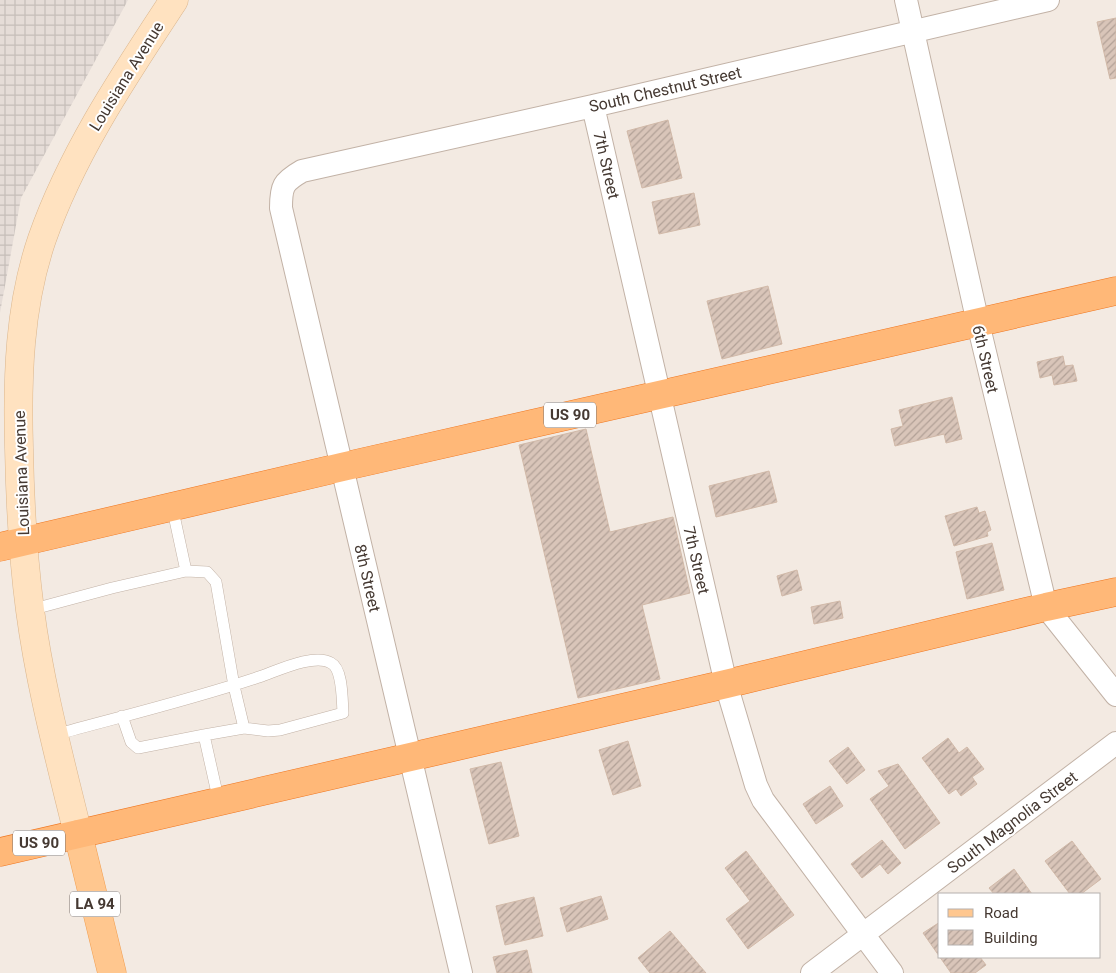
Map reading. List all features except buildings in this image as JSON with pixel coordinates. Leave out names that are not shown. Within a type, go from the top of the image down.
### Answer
[{"type":"highway","name":"US 90","points":[[12,545],[172,506],[1116,291]]},
{"type":"highway","name":"US 90","points":[[0,852],[1116,592]]},
{"type":"main road","name":"Louisiana Avenue","points":[[112,973],[54,735],[30,610],[12,545],[20,500],[18,421],[20,344],[26,304],[42,240],[58,201],[84,145],[174,0]]},
{"type":"street","name":"6th Street","points":[[906,0],[978,323],[1046,607],[1116,695]]},
{"type":"street","name":"South Chestnut Street","points":[[284,183],[302,171],[593,106],[1048,0]]},
{"type":"street","name":"7th Street","points":[[593,106],[726,684],[756,785],[763,800],[892,973]]},
{"type":"street","name":"8th Street","points":[[284,183],[281,193],[281,208],[461,973]]},
{"type":"street","name":"South Magnolia Street","points":[[812,973],[1116,743]]},
{"type":"lane","points":[[172,506],[186,571]]},
{"type":"lane","points":[[30,610],[186,571],[207,572],[216,582],[234,686],[244,728]]},
{"type":"lane","points":[[54,735],[122,716],[234,686],[296,664],[320,660],[332,663],[339,672],[343,713],[280,730],[268,731],[244,728],[138,748],[131,742],[122,716]]},
{"type":"lane","points":[[204,736],[218,802]]},
{"type":"shaded area","points":[[0,0],[128,0],[21,198],[0,313]]}]
